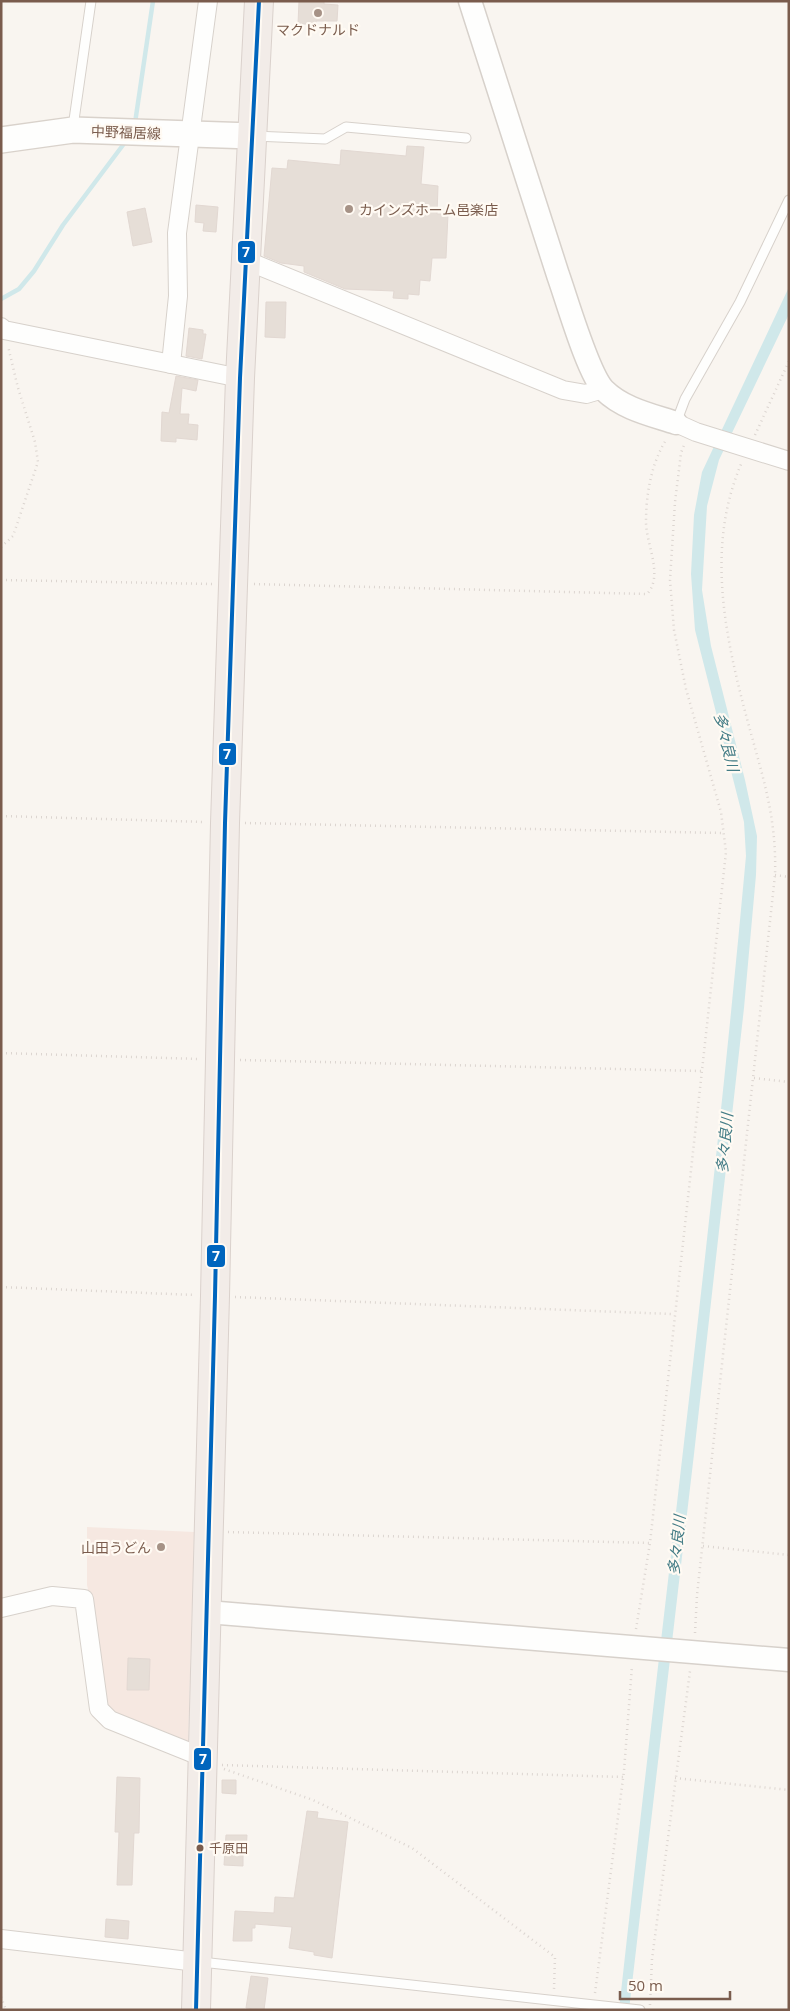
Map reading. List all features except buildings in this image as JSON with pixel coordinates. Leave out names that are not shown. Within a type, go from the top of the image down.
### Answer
[{"type":"highway","points":[[196,2010],[215,1296],[225,823],[240,378],[259,1]]},
{"type":"main road","name":"中野福居線","points":[[1,140],[73,130],[252,136]]},
{"type":"street","points":[[171,364],[178,296],[177,234],[208,1]]},
{"type":"street","points":[[470,1],[569,308],[593,372],[603,389],[616,400],[639,411],[789,461]]},
{"type":"street","points":[[245,260],[563,390],[586,394],[603,389]]},
{"type":"street","points":[[2,328],[240,378]]},
{"type":"street","points":[[1,1608],[52,1596],[84,1599],[99,1709],[110,1720],[202,1762]]},
{"type":"street","points":[[207,1612],[789,1660]]},
{"type":"street","points":[[1,1939],[197,1962]]},
{"type":"lane","points":[[73,130],[91,1]]},
{"type":"lane","points":[[252,136],[325,140],[346,128],[466,138]]},
{"type":"lane","points":[[687,428],[685,399],[740,302],[789,200]]},
{"type":"lane","points":[[197,1962],[640,2010]]},
{"type":"path","points":[[1,547],[13,536],[38,462],[35,442],[2,328]]},
{"type":"path","points":[[650,2010],[652,1959],[703,1546],[775,875],[776,847],[771,804],[728,645],[721,572],[724,519],[732,486],[746,447],[789,361]]},
{"type":"path","points":[[1,580],[647,594],[653,588],[654,575],[646,526],[647,504],[657,456],[687,428]]},
{"type":"path","points":[[596,2005],[623,1777],[635,1648],[650,1543],[726,852],[722,833],[721,812],[686,689],[674,630],[670,580],[675,502],[681,452],[687,428]]},
{"type":"path","points":[[1,816],[225,823],[722,833]]},
{"type":"path","points":[[775,875],[789,877]]},
{"type":"path","points":[[1,1053],[701,1071]]},
{"type":"path","points":[[754,1078],[789,1082]]},
{"type":"path","points":[[1,1287],[671,1314]]},
{"type":"path","points":[[209,1532],[650,1543]]},
{"type":"path","points":[[703,1546],[789,1555]]},
{"type":"path","points":[[202,1762],[623,1777]]},
{"type":"path","points":[[202,1762],[313,1800],[412,1848],[555,1957],[554,2001]]},
{"type":"path","points":[[675,1778],[789,1790]]},
{"type":"path","points":[[1,1997],[6,2010]]},
{"type":"shaded area","points":[[87,1527],[194,1532],[188,1746],[111,1714],[104,1707],[93,1612],[87,1585]]},
{"type":"water","name":"多々良川","points":[[789,287],[789,314],[719,460],[707,506],[702,590],[711,646],[745,780],[757,836],[756,875],[744,1008],[629,2010],[619,2010],[702,1289],[746,856],[744,822],[695,630],[691,574],[694,515],[702,472]]},
{"type":"waterway","points":[[135,123],[153,1]]},
{"type":"waterway","points":[[1,299],[19,289],[34,271],[63,225],[123,145]]},
{"type":"transit line","name":"7","points":[[196,2010],[215,1296],[225,823],[240,378],[259,1]]},
{"type":"place","name":"マクドナルド","points":[[318,13]]},
{"type":"place","name":"カインズホーム邑楽店","points":[[349,209]]},
{"type":"place","name":"山田うどん","points":[[161,1547]]},
{"type":"place","name":"千原田","points":[[200,1848]]}]
